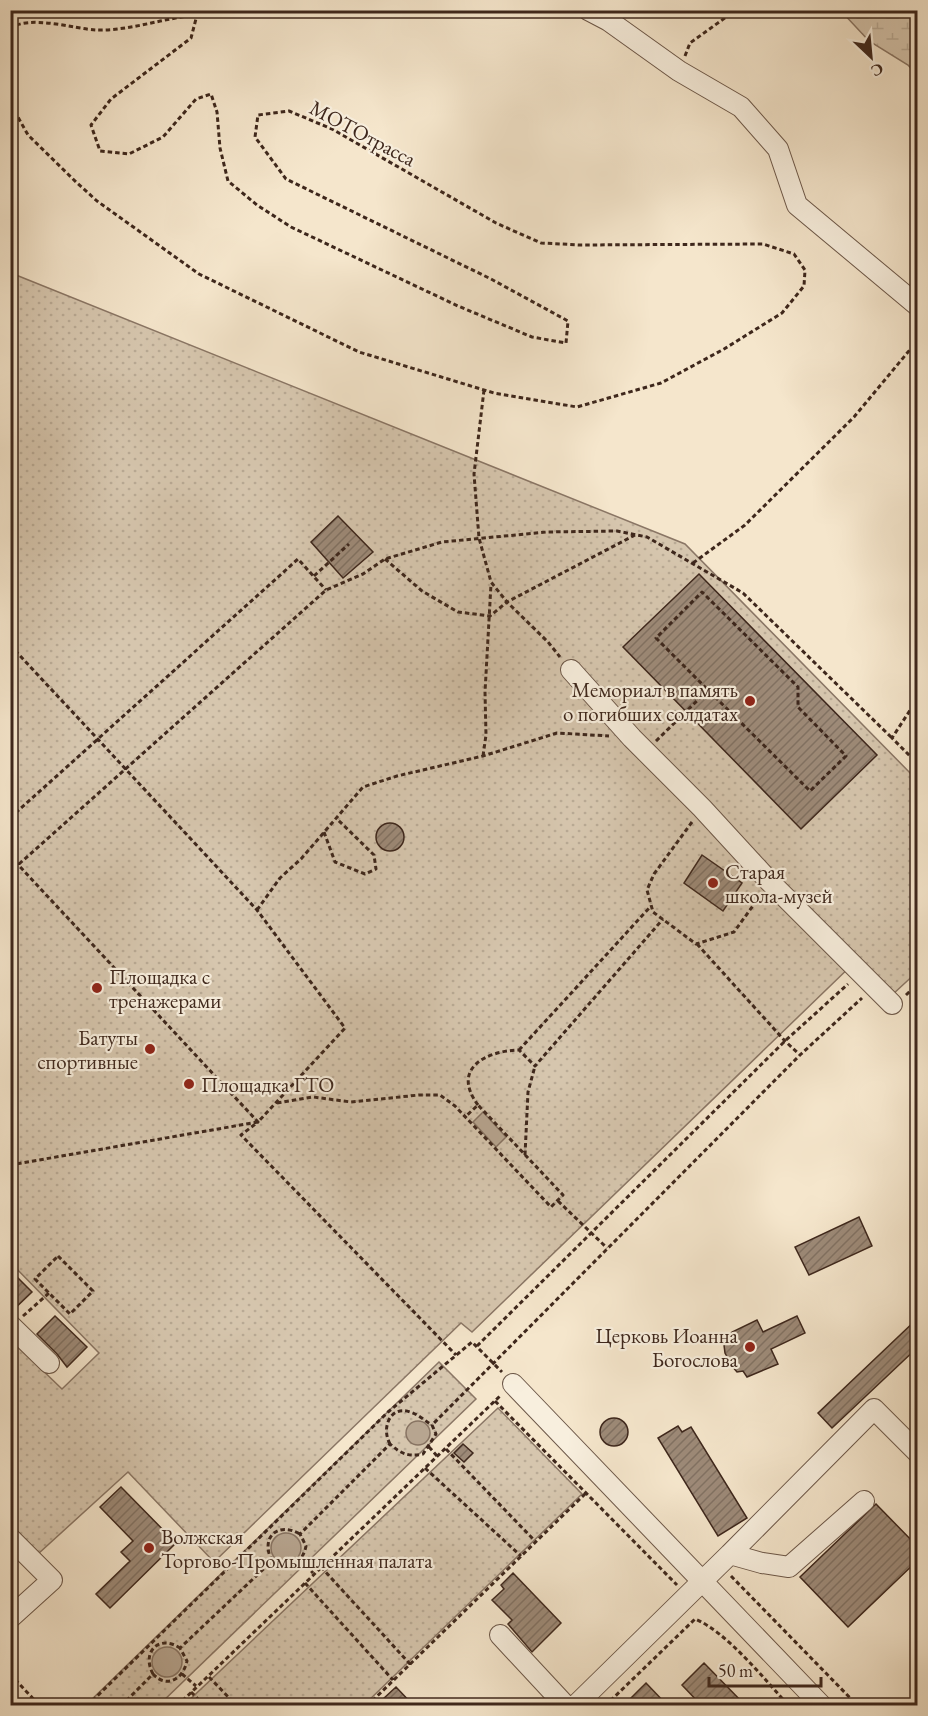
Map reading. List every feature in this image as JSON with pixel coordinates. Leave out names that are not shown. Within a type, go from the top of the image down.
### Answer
[{"type":"street","points":[[588,10],[609,21],[679,71],[741,107],[778,149],[796,205],[918,306]]},
{"type":"street","points":[[571,670],[770,882],[892,1004]]},
{"type":"street","points":[[11,1325],[49,1363]]},
{"type":"street","points":[[513,1384],[822,1706]]},
{"type":"street","points":[[575,1706],[874,1409],[918,1453]]},
{"type":"street","points":[[724,1559],[789,1567],[864,1501]]},
{"type":"street","points":[[10,1538],[52,1580],[10,1618]]},
{"type":"street","points":[[500,1635],[566,1706]]},
{"type":"path","points":[[679,71],[690,43],[729,15],[729,10]]},
{"type":"path","name":"МОТОтрасса","points":[[10,29],[15,25],[54,22],[98,30],[126,28],[176,17],[197,15],[191,38],[111,99],[91,125],[100,151],[129,154],[163,137],[196,99],[211,94],[217,112],[220,148],[228,181],[257,205],[291,227],[458,306],[532,337],[566,343],[568,321],[491,279],[286,179],[255,137],[258,115],[289,111],[333,129],[496,223],[541,243],[763,244],[794,254],[804,270],[804,286],[782,313],[724,349],[661,383],[577,407],[484,390],[359,352],[199,274],[97,201],[28,135],[10,103]]},
{"type":"path","points":[[693,564],[745,525],[846,425],[918,340]]},
{"type":"path","points":[[483,756],[486,735],[485,692],[491,582],[478,538],[474,474],[484,390]]},
{"type":"path","points":[[19,864],[326,590],[363,574],[385,559],[442,542],[547,532],[617,531],[647,537],[743,594],[918,764]]},
{"type":"path","points":[[385,559],[422,591],[458,612],[490,616],[507,602],[636,535]]},
{"type":"path","points":[[314,576],[349,544]]},
{"type":"path","points":[[10,818],[298,559],[326,590]]},
{"type":"path","points":[[491,582],[507,602],[548,642],[571,670]]},
{"type":"path","points":[[702,592],[798,687],[798,707],[846,756],[810,791],[708,690],[656,638],[702,592]]},
{"type":"path","points":[[10,645],[257,910],[345,1028],[258,1122],[240,1135],[456,1355]]},
{"type":"path","points":[[257,910],[280,878],[301,859],[363,787],[397,776],[483,756],[557,733],[639,744],[708,690]]},
{"type":"path","points":[[892,738],[918,698]]},
{"type":"path","points":[[702,808],[654,874],[647,890],[653,912],[696,944],[800,1055]]},
{"type":"path","points":[[324,832],[334,862],[365,874],[376,868],[374,855],[336,818]]},
{"type":"path","points":[[10,856],[258,1122]]},
{"type":"path","points":[[696,944],[734,932],[770,882]]},
{"type":"path","points":[[275,1103],[313,1096],[351,1102],[440,1095],[465,1117],[551,1207],[563,1196],[478,1105],[468,1089],[467,1081],[470,1072],[478,1062],[501,1051],[519,1050],[651,906]]},
{"type":"path","points":[[525,1155],[528,1092],[535,1066],[663,919]]},
{"type":"path","points":[[477,1347],[785,1041],[860,972]]},
{"type":"path","points":[[432,1425],[800,1055],[874,987]]},
{"type":"path","points":[[519,1050],[535,1066]]},
{"type":"path","points":[[465,1117],[478,1105]]},
{"type":"path","points":[[10,1165],[258,1122]]},
{"type":"path","points":[[558,1201],[607,1248]]},
{"type":"path","points":[[58,1256],[93,1291],[70,1314],[50,1293],[35,1279],[58,1256]]},
{"type":"path","points":[[11,1325],[50,1293]]},
{"type":"path","points":[[87,1706],[269,1528],[390,1414],[472,1342],[513,1384],[177,1706]]},
{"type":"path","points":[[495,1401],[688,1595]]},
{"type":"path","points":[[412,1412],[432,1425],[436,1434],[423,1454],[411,1457],[390,1444],[385,1430],[390,1414],[412,1412]]},
{"type":"path","points":[[300,1534],[390,1444]]},
{"type":"path","points":[[429,1447],[437,1456]]},
{"type":"path","points":[[446,1449],[536,1542]]},
{"type":"path","points":[[425,1468],[521,1556]]},
{"type":"path","points":[[367,1706],[586,1493]]},
{"type":"path","points":[[269,1528],[273,1533]]},
{"type":"path","points":[[282,1529],[291,1529],[300,1534],[306,1546],[301,1560],[293,1567],[276,1566],[267,1551],[267,1542],[273,1533],[282,1529]]},
{"type":"path","points":[[724,1559],[858,1706]]},
{"type":"path","points":[[301,1560],[314,1573]]},
{"type":"path","points":[[180,1648],[272,1561]]},
{"type":"path","points":[[321,1566],[411,1664]]},
{"type":"path","points":[[305,1583],[393,1680]]},
{"type":"path","points":[[605,1706],[695,1619],[707,1624],[737,1651],[789,1706]]},
{"type":"path","points":[[163,1642],[173,1643],[180,1648],[187,1661],[182,1674],[175,1680],[165,1682],[158,1680],[148,1666],[148,1657],[154,1647],[163,1642]]},
{"type":"path","points":[[151,1643],[154,1647]]},
{"type":"path","points":[[10,1674],[40,1706]]},
{"type":"path","points":[[122,1706],[153,1674]]},
{"type":"path","points":[[182,1674],[196,1686]]},
{"type":"path","points":[[208,1677],[237,1706]]},
{"type":"path","points":[[191,1692],[205,1706]]},
{"type":"green space","points":[[841,11],[917,11],[917,75],[908,65],[869,41]]},
{"type":"green space","points":[[11,273],[685,544],[917,780],[918,971],[892,995],[857,960],[472,1332],[461,1323],[214,1562],[128,1472],[38,1554],[11,1525],[10,1339],[62,1389],[99,1353],[11,1263]]},
{"type":"green space","points":[[439,1362],[476,1399],[159,1705],[85,1706]]},
{"type":"green space","points":[[498,1408],[582,1494],[364,1705],[183,1706]]},
{"type":"shaded area","points":[[483,1112],[506,1137],[496,1147],[473,1122]]},
{"type":"shaded area","points":[[418,1421],[427,1424],[430,1433],[427,1442],[418,1445],[409,1442],[406,1433],[409,1424]]},
{"type":"shaded area","points":[[286,1533],[297,1537],[301,1548],[297,1559],[286,1563],[275,1559],[271,1548],[275,1537]]},
{"type":"shaded area","points":[[167,1647],[178,1651],[182,1662],[178,1673],[167,1677],[156,1673],[152,1662],[156,1651]]},
{"type":"building","points":[[338,516],[373,552],[343,578],[311,542]]},
{"type":"building","name":"Мемориал в память о погибших солдатах","points":[[699,574],[877,755],[801,829],[623,647]]},
{"type":"building","points":[[390,823],[400,827],[404,837],[400,847],[390,851],[380,847],[376,837],[380,827]]},
{"type":"building","name":"Старая школа-музей","points":[[702,855],[742,883],[723,911],[684,883]]},
{"type":"building","points":[[859,1217],[872,1246],[809,1275],[795,1247]]},
{"type":"building","points":[[10,1270],[32,1292],[10,1313]]},
{"type":"building","points":[[55,1316],[87,1347],[67,1367],[37,1334]]},
{"type":"building","name":"Церковь Иоанна Богослова","points":[[797,1316],[805,1333],[771,1349],[778,1364],[747,1377],[743,1371],[737,1372],[725,1353],[724,1345],[729,1341],[728,1336],[732,1332],[757,1320],[763,1332]]},
{"type":"building","points":[[918,1318],[918,1347],[832,1428],[818,1413]]},
{"type":"building","points":[[614,1418],[624,1422],[628,1432],[624,1442],[614,1446],[604,1442],[600,1432],[604,1422]]},
{"type":"building","points":[[678,1426],[682,1432],[691,1427],[747,1518],[718,1536],[658,1438]]},
{"type":"building","points":[[463,1444],[473,1453],[464,1462],[454,1453]]},
{"type":"building","name":"Волжская Торгово-Промышленная палата","points":[[121,1487],[176,1543],[110,1608],[96,1594],[130,1561],[121,1552],[133,1541],[100,1507]]},
{"type":"building","points":[[876,1504],[918,1547],[918,1560],[848,1627],[800,1577]]},
{"type":"building","points":[[513,1573],[561,1623],[532,1652],[508,1624],[512,1620],[492,1600],[504,1589],[501,1585]]},
{"type":"building","points":[[704,1663],[746,1706],[702,1706],[682,1685]]},
{"type":"building","points":[[646,1683],[668,1706],[623,1706]]},
{"type":"building","points":[[396,1687],[414,1706],[389,1706],[383,1699]]},
{"type":"place","name":"Мемориал в память о погибших солдатах","points":[[750,701]]},
{"type":"place","name":"Старая школа-музей","points":[[713,883]]},
{"type":"place","name":"Площадка с тренажерами","points":[[97,988]]},
{"type":"place","name":"Батуты спортивные","points":[[150,1049]]},
{"type":"place","name":"Площадка ГТО","points":[[189,1084]]},
{"type":"place","name":"Церковь Иоанна Богослова","points":[[750,1347]]},
{"type":"place","name":"Волжская Торгово-Промышленная палата","points":[[149,1548]]}]
